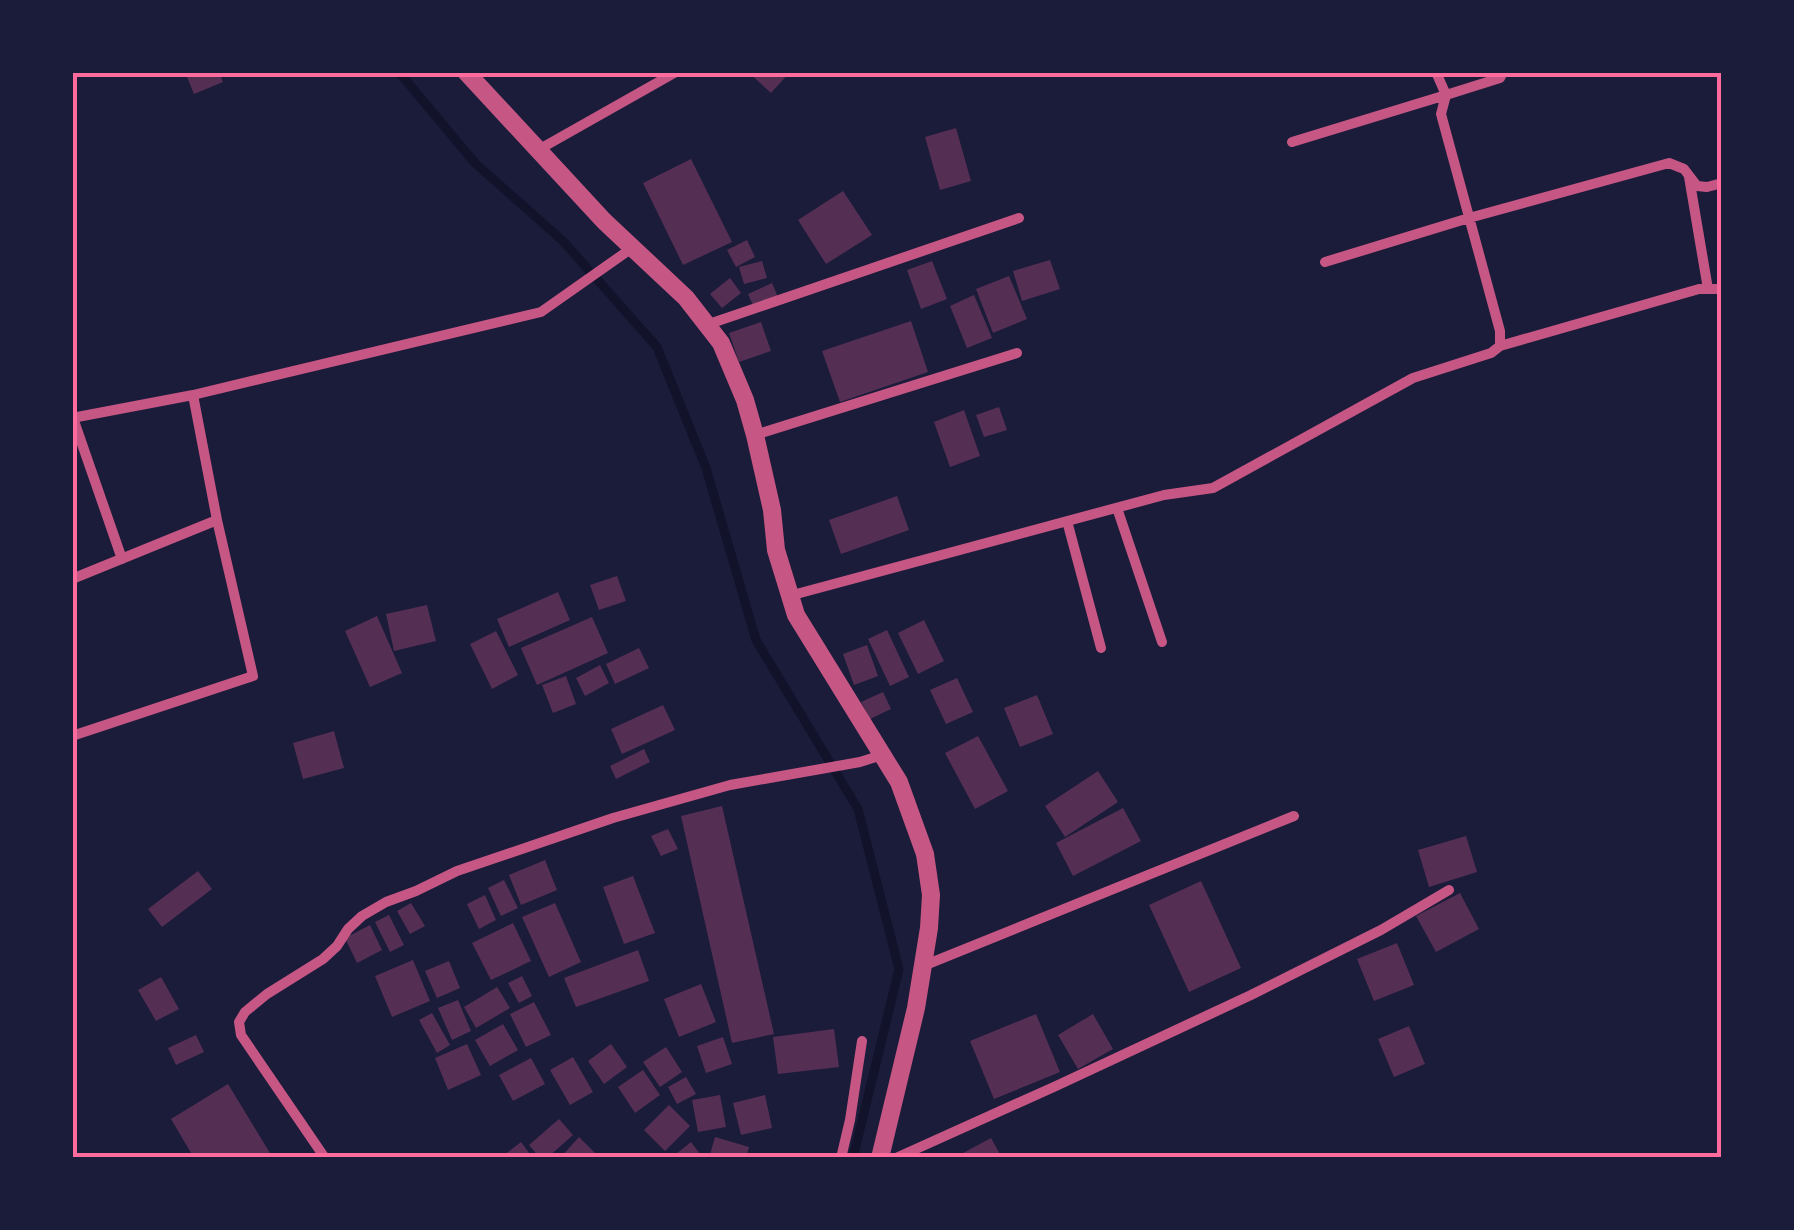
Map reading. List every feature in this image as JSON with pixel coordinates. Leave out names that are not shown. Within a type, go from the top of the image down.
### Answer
[{"type":"street","points":[[466,72],[604,222],[686,298],[721,343],[746,400],[772,510],[776,550],[796,615],[899,782],[925,854],[931,896],[916,1008],[880,1158]]},
{"type":"street","points":[[538,150],[676,72]]},
{"type":"street","points":[[1436,72],[1446,95],[1440,114],[1500,330],[1500,346]]},
{"type":"street","points":[[1292,142],[1517,72]]},
{"type":"street","points":[[1325,262],[1669,163],[1684,169],[1697,186],[1722,183]]},
{"type":"street","points":[[1688,176],[1708,289]]},
{"type":"street","points":[[709,324],[1019,218]]},
{"type":"street","points":[[122,559],[73,418],[193,394],[541,312],[632,248]]},
{"type":"street","points":[[789,596],[1164,494],[1213,488],[1413,378],[1491,353],[1500,346],[1700,289],[1722,291]]},
{"type":"street","points":[[755,435],[1016,353]]},
{"type":"street","points":[[72,736],[254,676],[217,520],[193,394]]},
{"type":"street","points":[[1117,508],[1162,642]]},
{"type":"street","points":[[72,579],[217,520]]},
{"type":"street","points":[[1067,520],[1101,648]]},
{"type":"street","points":[[325,1158],[241,1035],[239,1022],[244,1012],[266,994],[322,959],[362,916],[457,871],[613,818],[730,785],[882,755]]},
{"type":"street","points":[[923,966],[1294,816]]},
{"type":"street","points":[[896,1158],[1251,995],[1381,930],[1449,890]]},
{"type":"street","points":[[841,1158],[862,1041]]},
{"type":"building","points":[[185,72],[219,72],[223,82],[194,94]]},
{"type":"building","points":[[748,72],[790,72],[771,93]]},
{"type":"building","points":[[956,128],[971,181],[940,190],[925,137]]},
{"type":"building","points":[[691,159],[732,242],[683,265],[643,183]]},
{"type":"building","points":[[843,191],[872,235],[826,264],[798,220]]},
{"type":"building","points":[[747,240],[755,257],[736,267],[727,250]]},
{"type":"building","points":[[1050,260],[1060,289],[1022,301],[1013,271]]},
{"type":"building","points":[[762,261],[767,278],[744,284],[739,267]]},
{"type":"building","points":[[932,261],[947,299],[921,309],[907,270]]},
{"type":"building","points":[[1009,276],[1027,319],[993,333],[976,289]]},
{"type":"building","points":[[730,278],[741,293],[722,308],[710,294]]},
{"type":"building","points":[[772,283],[778,297],[754,308],[748,294]]},
{"type":"building","points":[[974,295],[992,338],[967,348],[950,306]]},
{"type":"building","points":[[911,321],[928,372],[840,402],[822,351]]},
{"type":"building","points":[[761,322],[771,351],[739,362],[729,333]]},
{"type":"building","points":[[999,407],[1007,430],[984,437],[976,415]]},
{"type":"building","points":[[964,410],[980,456],[950,467],[934,422]]},
{"type":"building","points":[[897,496],[909,530],[841,554],[829,520]]},
{"type":"building","points":[[617,576],[626,601],[599,610],[590,585]]},
{"type":"building","points":[[558,592],[570,620],[509,647],[497,619]]},
{"type":"building","points":[[427,605],[436,641],[394,651],[386,614]]},
{"type":"building","points":[[377,616],[402,673],[370,687],[345,631]]},
{"type":"building","points":[[592,617],[608,653],[537,685],[521,648]]},
{"type":"building","points":[[924,620],[944,661],[918,674],[898,633]]},
{"type":"building","points":[[887,630],[909,677],[890,686],[868,639]]},
{"type":"building","points":[[496,631],[518,675],[492,689],[470,644]]},
{"type":"building","points":[[867,645],[878,676],[854,685],[843,654]]},
{"type":"building","points":[[639,648],[649,668],[615,684],[606,664]]},
{"type":"building","points":[[600,665],[609,683],[585,696],[576,678]]},
{"type":"building","points":[[566,676],[576,704],[553,713],[542,685]]},
{"type":"building","points":[[957,678],[973,712],[946,724],[930,690]]},
{"type":"building","points":[[883,692],[891,709],[870,719],[861,702]]},
{"type":"building","points":[[1037,695],[1053,734],[1020,747],[1004,708]]},
{"type":"building","points":[[663,705],[675,730],[622,754],[611,729]]},
{"type":"building","points":[[334,731],[344,768],[303,779],[293,743]]},
{"type":"building","points":[[978,736],[1008,791],[975,809],[945,753]]},
{"type":"building","points":[[644,749],[650,762],[616,779],[610,766]]},
{"type":"building","points":[[1098,771],[1118,802],[1065,837],[1045,806]]},
{"type":"building","points":[[722,806],[774,1034],[732,1043],[681,816]]},
{"type":"building","points":[[1123,808],[1141,841],[1073,876],[1056,843]]},
{"type":"building","points":[[668,829],[678,849],[661,856],[651,836]]},
{"type":"building","points":[[1466,836],[1477,872],[1429,887],[1418,850]]},
{"type":"building","points":[[545,860],[557,890],[521,905],[509,875]]},
{"type":"building","points":[[198,871],[212,889],[162,927],[148,909]]},
{"type":"building","points":[[633,876],[655,933],[624,944],[603,887]]},
{"type":"building","points":[[504,880],[518,908],[501,916],[488,888]]},
{"type":"building","points":[[1201,881],[1241,968],[1189,992],[1149,905]]},
{"type":"building","points":[[1460,893],[1479,929],[1436,952],[1416,916]]},
{"type":"building","points":[[485,895],[496,920],[479,929],[467,904]]},
{"type":"building","points":[[411,903],[425,926],[410,934],[397,911]]},
{"type":"building","points":[[555,903],[581,962],[549,977],[522,917]]},
{"type":"building","points":[[389,915],[404,945],[390,952],[375,922]]},
{"type":"building","points":[[513,923],[531,961],[491,980],[472,943]]},
{"type":"building","points":[[370,925],[382,950],[357,963],[345,938]]},
{"type":"building","points":[[1397,943],[1414,985],[1374,1001],[1357,959]]},
{"type":"building","points":[[638,950],[649,981],[576,1007],[564,978]]},
{"type":"building","points":[[413,960],[430,1001],[392,1017],[375,976]]},
{"type":"building","points":[[449,961],[460,988],[437,998],[425,971]]},
{"type":"building","points":[[522,976],[532,996],[519,1003],[508,983]]},
{"type":"building","points":[[161,977],[179,1009],[156,1021],[138,990]]},
{"type":"building","points":[[701,984],[716,1022],[679,1037],[664,999]]},
{"type":"building","points":[[497,987],[510,1008],[476,1028],[464,1007]]},
{"type":"building","points":[[458,1000],[471,1031],[452,1040],[438,1008]]},
{"type":"building","points":[[534,1002],[551,1035],[526,1047],[510,1014]]},
{"type":"building","points":[[432,1013],[450,1045],[437,1053],[419,1020]]},
{"type":"building","points":[[1036,1014],[1060,1072],[994,1099],[970,1041]]},
{"type":"building","points":[[1093,1014],[1113,1049],[1078,1069],[1058,1035]]},
{"type":"building","points":[[503,1024],[518,1050],[490,1066],[475,1040]]},
{"type":"building","points":[[1409,1026],[1425,1064],[1394,1077],[1378,1039]]},
{"type":"building","points":[[834,1029],[839,1067],[778,1074],[773,1037]]},
{"type":"building","points":[[196,1035],[204,1052],[176,1065],[168,1048]]},
{"type":"building","points":[[723,1037],[732,1064],[706,1073],[697,1046]]},
{"type":"building","points":[[467,1044],[481,1075],[448,1090],[435,1058]]},
{"type":"building","points":[[611,1044],[627,1067],[604,1084],[588,1061]]},
{"type":"building","points":[[666,1047],[682,1072],[660,1087],[643,1062]]},
{"type":"building","points":[[573,1057],[593,1092],[570,1105],[550,1070]]},
{"type":"building","points":[[531,1058],[545,1084],[513,1101],[499,1075]]},
{"type":"building","points":[[643,1070],[660,1095],[635,1113],[618,1087]]},
{"type":"building","points":[[686,1077],[696,1094],[677,1104],[668,1087]]},
{"type":"building","points":[[228,1084],[273,1158],[194,1158],[171,1119]]},
{"type":"building","points":[[720,1095],[726,1127],[698,1132],[692,1100]]},
{"type":"building","points":[[765,1095],[772,1128],[741,1135],[733,1103]]},
{"type":"building","points":[[669,1105],[690,1126],[665,1151],[644,1130]]},
{"type":"building","points":[[559,1119],[573,1135],[547,1158],[540,1158],[529,1145]]},
{"type":"building","points":[[579,1137],[596,1154],[593,1158],[560,1158]]},
{"type":"building","points":[[715,1137],[749,1147],[746,1158],[709,1158]]},
{"type":"building","points":[[991,1138],[1002,1158],[966,1158],[963,1153]]},
{"type":"building","points":[[521,1142],[533,1158],[500,1158]]},
{"type":"building","points":[[691,1142],[703,1158],[671,1158]]},
{"type":"waterway","points":[[399,72],[475,163],[563,241],[657,347],[706,468],[756,640],[858,809],[899,969],[853,1158]]}]
